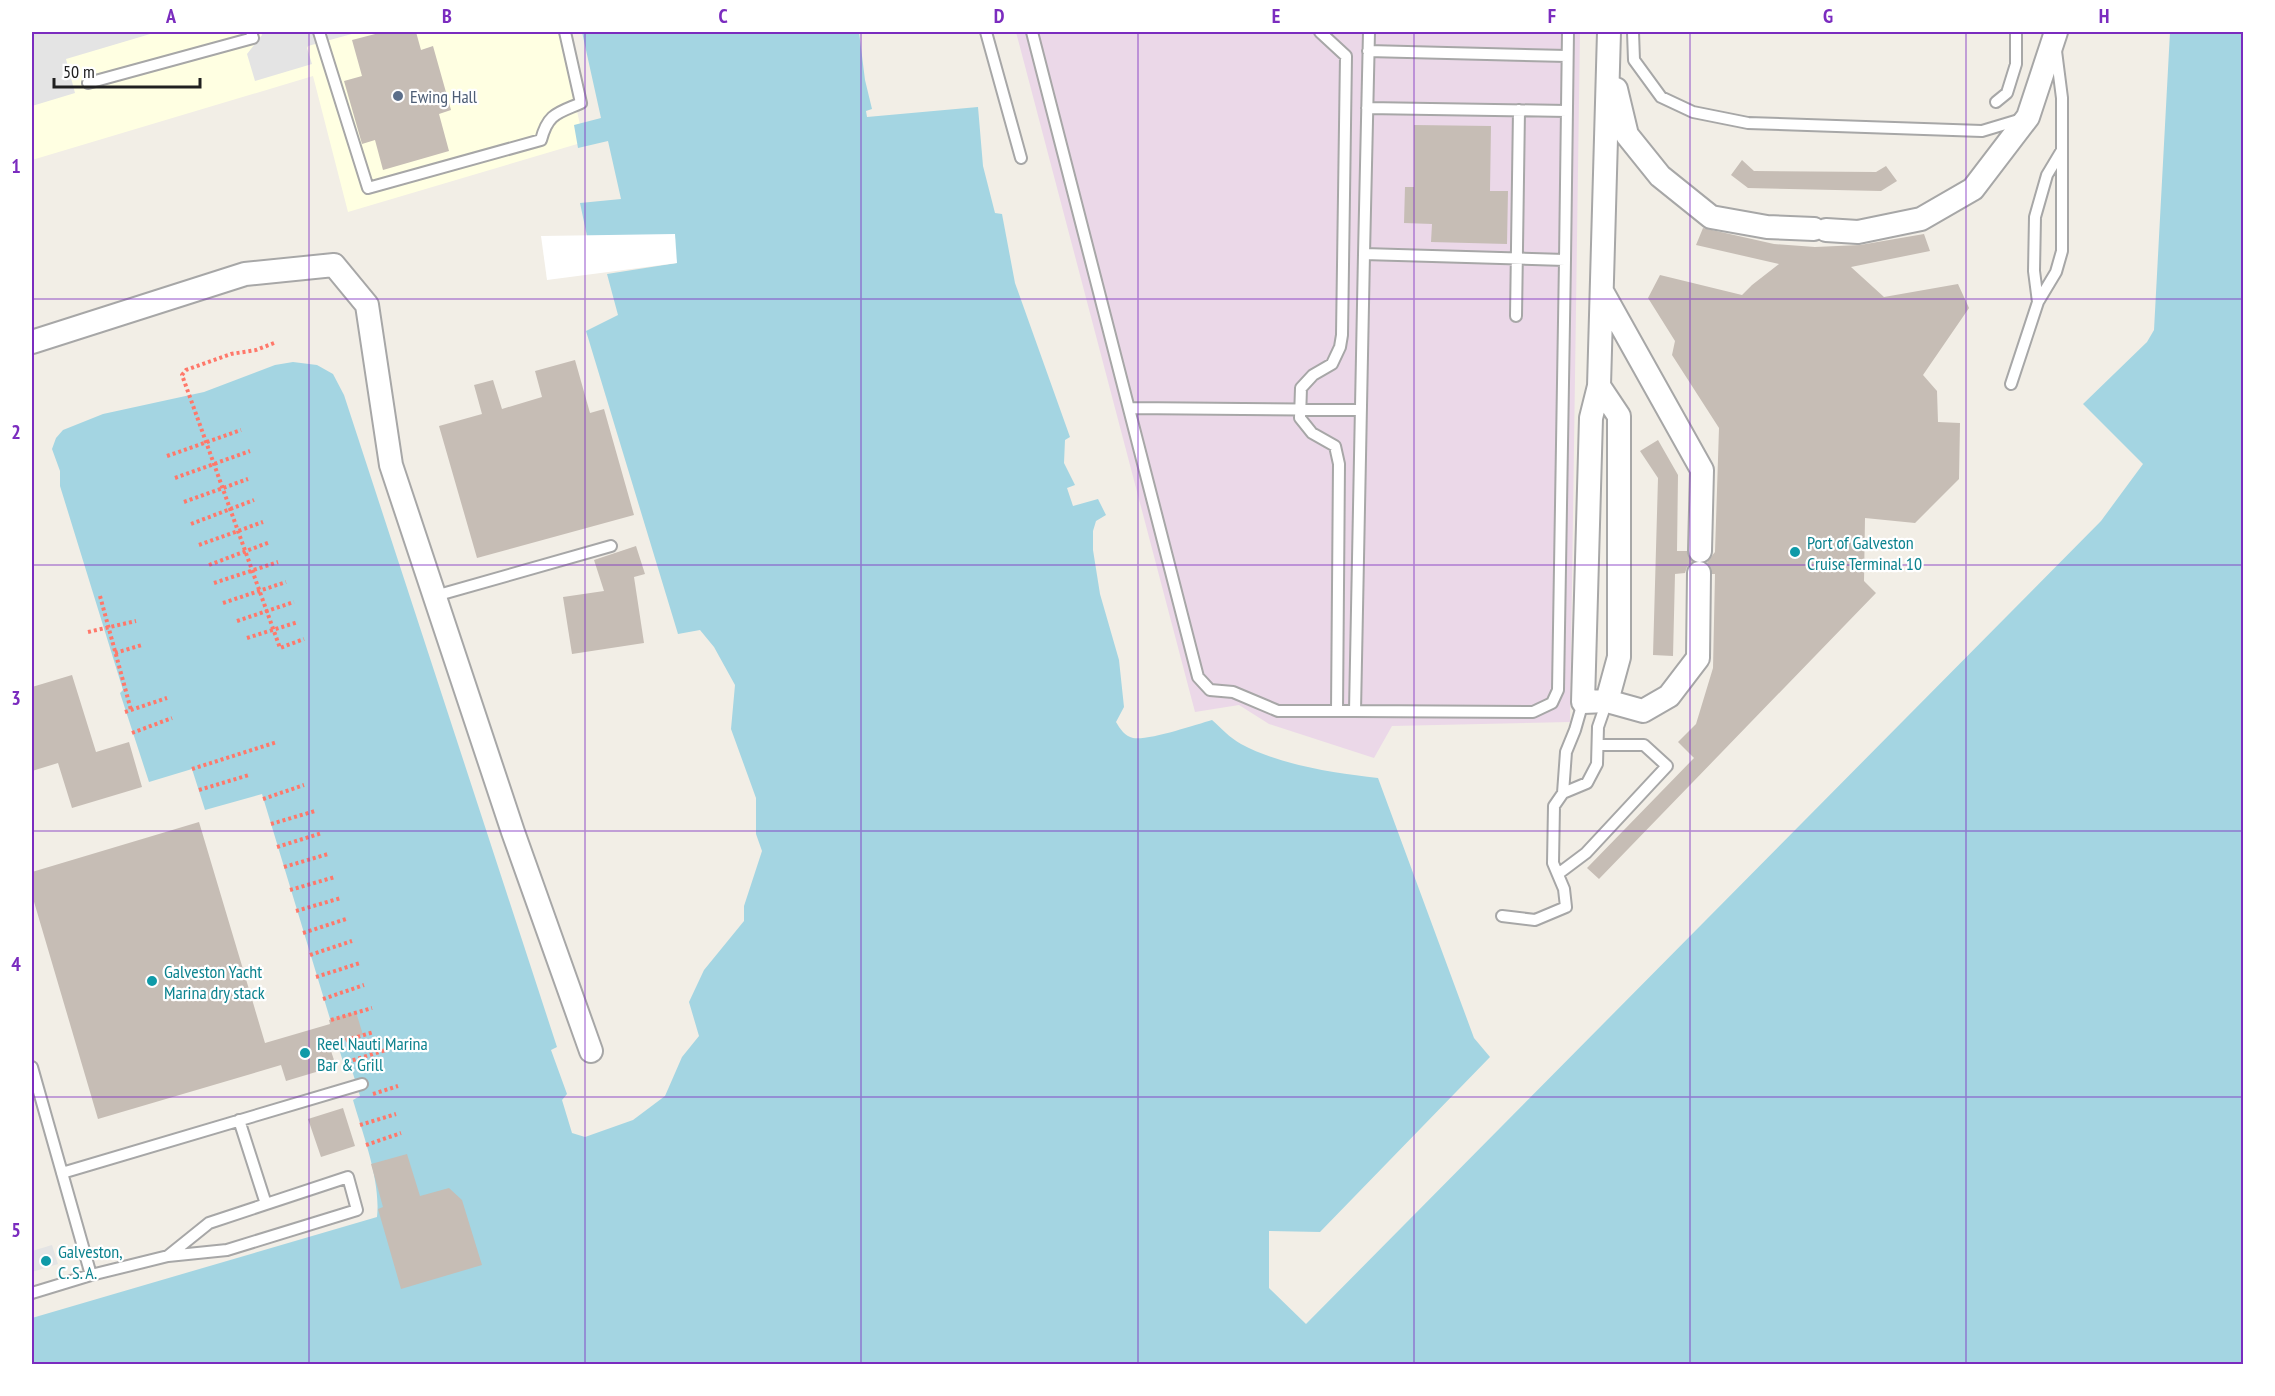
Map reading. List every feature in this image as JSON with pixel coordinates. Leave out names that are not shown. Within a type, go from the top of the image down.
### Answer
[{"type":"street","points":[[1603,292],[1702,470],[1698,658],[1669,696],[1643,711],[1607,700],[1583,702],[1591,418],[1599,386],[1603,292],[1609,32]]},
{"type":"street","points":[[1608,58],[1627,135],[1660,176],[1712,217],[1767,227],[1858,232],[1921,219],[1973,189],[2028,117],[2055,35]]},
{"type":"street","points":[[32,342],[245,274],[334,265],[367,305],[391,465],[513,832],[591,1051]]},
{"type":"street","points":[[1599,386],[1619,416],[1619,657],[1607,700]]},
{"type":"lane","points":[[88,83],[253,38],[251,32]]},
{"type":"lane","points":[[320,32],[368,188],[541,140],[545,124],[552,116],[581,103],[565,32]]},
{"type":"lane","points":[[986,32],[1021,158]]},
{"type":"lane","points":[[1032,32],[1198,677],[1210,690],[1233,692],[1278,711],[1533,712],[1552,704],[1558,690],[1568,32]]},
{"type":"lane","points":[[1320,32],[1346,56],[1342,335],[1340,347],[1332,364],[1313,375],[1301,388],[1300,418],[1312,433],[1335,446],[1339,464],[1337,711]]},
{"type":"lane","points":[[1354,711],[1368,32]]},
{"type":"lane","points":[[1633,32],[1634,60],[1661,97],[1693,112],[1748,123],[1982,131],[2028,117]]},
{"type":"lane","points":[[1995,102],[2007,93],[2016,64],[2016,32]]},
{"type":"lane","points":[[2011,384],[2037,302],[2056,272],[2062,251],[2062,98],[2055,35]]},
{"type":"lane","points":[[1368,51],[1567,56]]},
{"type":"lane","points":[[1367,108],[1567,111]]},
{"type":"lane","points":[[1516,316],[1519,110]]},
{"type":"lane","points":[[2037,302],[2034,271],[2035,217],[2047,175],[2062,150]]},
{"type":"lane","points":[[1365,254],[1565,260]]},
{"type":"lane","points":[[1129,408],[1361,410]]},
{"type":"lane","points":[[435,596],[611,546]]},
{"type":"lane","points":[[1563,793],[1587,783],[1598,764],[1598,727],[1607,700]]},
{"type":"lane","points":[[1502,916],[1535,920],[1566,908],[1564,889],[1553,863],[1554,806],[1563,793],[1566,752],[1583,702]]},
{"type":"lane","points":[[1558,874],[1586,853],[1667,766],[1644,745],[1598,745]]},
{"type":"lane","points":[[32,1067],[91,1275]]},
{"type":"lane","points":[[62,1173],[362,1084]]},
{"type":"lane","points":[[239,1120],[266,1204]]},
{"type":"lane","points":[[32,1293],[91,1275],[168,1256],[227,1250],[357,1210],[348,1177],[208,1223],[168,1256]]},
{"type":"path","points":[[274,343],[256,350],[231,354],[186,370],[182,375],[280,648],[304,639]]},
{"type":"path","points":[[167,456],[241,430]]},
{"type":"path","points":[[175,478],[250,451]]},
{"type":"path","points":[[184,502],[248,479]]},
{"type":"path","points":[[192,524],[254,500]]},
{"type":"path","points":[[200,545],[263,522]]},
{"type":"path","points":[[209,565],[270,542]]},
{"type":"path","points":[[214,583],[278,562]]},
{"type":"path","points":[[223,603],[286,582]]},
{"type":"path","points":[[100,596],[131,710]]},
{"type":"path","points":[[237,621],[294,602]]},
{"type":"path","points":[[88,632],[136,621]]},
{"type":"path","points":[[247,638],[298,622]]},
{"type":"path","points":[[116,653],[142,645]]},
{"type":"path","points":[[125,712],[167,698]]},
{"type":"path","points":[[132,733],[172,718]]},
{"type":"path","points":[[192,769],[277,742]]},
{"type":"path","points":[[199,790],[249,775]]},
{"type":"path","points":[[263,799],[304,785]]},
{"type":"path","points":[[271,824],[315,811]]},
{"type":"path","points":[[278,847],[322,833]]},
{"type":"path","points":[[284,867],[328,854]]},
{"type":"path","points":[[290,890],[335,877]]},
{"type":"path","points":[[296,911],[341,898]]},
{"type":"path","points":[[303,933],[346,919]]},
{"type":"path","points":[[310,955],[352,941]]},
{"type":"path","points":[[316,977],[360,963]]},
{"type":"path","points":[[323,999],[364,985]]},
{"type":"path","points":[[331,1020],[372,1008]]},
{"type":"path","points":[[340,1042],[374,1032]]},
{"type":"path","points":[[347,1062],[386,1050]]},
{"type":"path","points":[[360,1125],[396,1114]]},
{"type":"path","points":[[366,1145],[401,1133]]},
{"type":"shaded area","points":[[32,32],[559,32],[584,142],[348,212],[313,76],[32,160]]},
{"type":"shaded area","points":[[32,32],[157,32],[66,59],[75,93],[32,106]]},
{"type":"shaded area","points":[[261,32],[359,32],[308,46],[312,64],[255,81],[247,54],[262,35]]},
{"type":"shaded area","points":[[1016,32],[1580,32],[1570,722],[1392,726],[1374,758],[1269,724],[1239,705],[1195,712]]},
{"type":"shaded area","points":[[52,1245],[58,1264],[32,1272],[32,1251]]},
{"type":"water","points":[[582,32],[859,32],[865,80],[872,109],[866,111],[867,117],[978,107],[983,166],[995,213],[1002,214],[1015,283],[1070,437],[1065,440],[1064,463],[1075,485],[1067,488],[1073,506],[1098,499],[1106,515],[1096,521],[1093,531],[1093,550],[1100,594],[1119,660],[1124,707],[1116,722],[1128,736],[1140,738],[1212,720],[1237,742],[1290,763],[1326,771],[1378,778],[1474,1038],[1490,1057],[1320,1232],[1269,1231],[1269,1288],[1306,1324],[2101,521],[2143,464],[2083,404],[2147,342],[2154,330],[2170,32],[2243,32],[2243,1364],[32,1364],[32,1318],[377,1217],[378,1203],[374,1173],[353,1100],[360,1096],[350,1064],[344,1065],[262,794],[205,810],[192,769],[149,782],[120,693],[123,690],[60,486],[60,471],[52,449],[56,438],[63,430],[103,414],[204,392],[275,365],[293,362],[317,365],[333,374],[344,395],[557,1047],[551,1050],[567,1094],[562,1100],[572,1133],[585,1137],[633,1120],[665,1096],[682,1057],[699,1036],[689,1002],[704,970],[744,921],[744,906],[762,851],[756,834],[756,798],[731,729],[735,685],[714,647],[700,630],[678,634],[586,331],[618,315],[607,274],[677,263],[587,236],[580,203],[621,199],[608,141],[578,148],[574,125],[601,118]]},
{"type":"pier","points":[[675,234],[677,263],[547,280],[541,236]]},
{"type":"building","name":"Ewing Hall","points":[[383,32],[416,32],[421,50],[433,46],[451,110],[439,114],[449,151],[383,170],[375,140],[362,144],[344,81],[362,76],[352,40]]},
{"type":"building","points":[[1414,125],[1491,126],[1490,191],[1508,191],[1507,244],[1431,242],[1432,224],[1404,223],[1405,187],[1414,187]]},
{"type":"building","points":[[1742,160],[1754,171],[1876,172],[1886,166],[1897,181],[1881,191],[1748,188],[1731,175]]},
{"type":"building","name":"Port of Galveston Cruise Terminal 10","points":[[1703,228],[1774,244],[1815,247],[1860,245],[1924,234],[1930,251],[1851,267],[1884,297],[1958,284],[1969,308],[1923,375],[1937,391],[1938,422],[1960,423],[1959,479],[1915,523],[1865,518],[1864,581],[1876,593],[1599,879],[1587,868],[1694,758],[1678,742],[1696,724],[1713,668],[1715,574],[1712,574],[1707,562],[1715,552],[1719,428],[1672,355],[1675,341],[1648,298],[1660,275],[1742,295],[1779,264],[1696,245]]},
{"type":"building","points":[[575,360],[590,413],[604,409],[634,515],[477,558],[439,426],[482,414],[474,385],[493,380],[502,409],[542,397],[535,371]]},
{"type":"building","points":[[1658,440],[1678,475],[1677,551],[1687,551],[1692,562],[1685,573],[1675,574],[1673,656],[1653,655],[1658,478],[1640,451]]},
{"type":"building","points":[[636,546],[645,574],[634,577],[644,643],[572,654],[563,597],[604,591],[594,560]]},
{"type":"building","points":[[72,675],[96,752],[129,742],[142,787],[72,808],[58,763],[32,771],[32,687]]},
{"type":"building","name":"Galveston Yacht Marina dry stack","points":[[199,822],[265,1043],[330,1024],[329,1020],[356,1012],[363,1035],[329,1045],[336,1066],[286,1081],[281,1065],[98,1119],[32,895],[32,872]]},
{"type":"building","points":[[343,1108],[355,1146],[321,1157],[308,1119]]},
{"type":"building","points":[[407,1154],[420,1196],[449,1188],[462,1200],[482,1265],[401,1289],[378,1209],[383,1207],[371,1164]]},
{"type":"place","name":"Ewing Hall","points":[[398,96]]},
{"type":"place","name":"Port of Galveston Cruise Terminal 10","points":[[1795,552]]},
{"type":"place","name":"Galveston Yacht Marina dry stack","points":[[152,981]]},
{"type":"place","name":"Reel Nauti Marina Bar & Grill","points":[[305,1053]]},
{"type":"place","name":"Galveston, C. S. A.","points":[[46,1261]]}]
